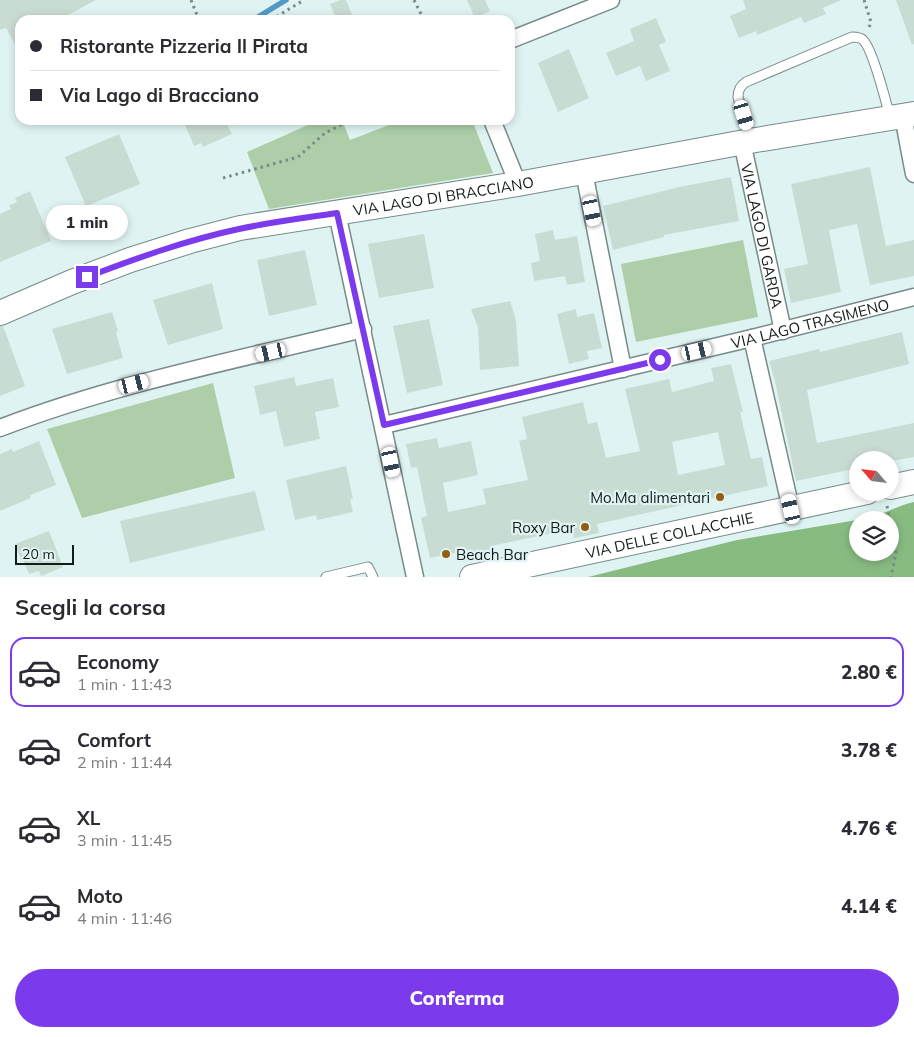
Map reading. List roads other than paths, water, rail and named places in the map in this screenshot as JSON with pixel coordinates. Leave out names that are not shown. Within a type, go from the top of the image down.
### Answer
[{"type":"main road","name":"VIA LAGO DI BRACCIANO","points":[[0,313],[72,282],[130,260],[240,228],[518,184],[746,142],[903,116]]},
{"type":"main road","name":"VIA DELLE COLLACCHIE","points":[[899,487],[914,482]]},
{"type":"main road","name":"VIA DELLE COLLACCHIE","points":[[472,577],[791,509],[849,499]]},
{"type":"street","points":[[515,38],[610,0]]},
{"type":"street","points":[[903,116],[914,174]]},
{"type":"street","points":[[494,125],[518,184]]},
{"type":"street","name":"VIA LAGO DI GARDA","points":[[746,142],[783,331]]},
{"type":"street","points":[[584,172],[623,368]]},
{"type":"street","points":[[337,213],[384,425],[415,577]]},
{"type":"street","name":"VIA LAGO TRASIMENO","points":[[384,425],[783,331],[914,297]]},
{"type":"street","points":[[0,428],[61,405],[134,384],[363,329]]},
{"type":"street","points":[[752,338],[791,509]]},
{"type":"lane","points":[[746,142],[738,98],[742,85],[852,37],[859,38],[868,46],[882,86],[903,116]]},
{"type":"lane","points":[[326,577],[368,566],[373,577]]},
{"type":"waterway","points":[[261,15],[286,0]]},
{"type":"place","name":"Mo.Ma alimentari","points":[[720,497]]},
{"type":"place","name":"Roxy Bar","points":[[585,527]]},
{"type":"place","name":"Beach Bar","points":[[446,554]]}]
